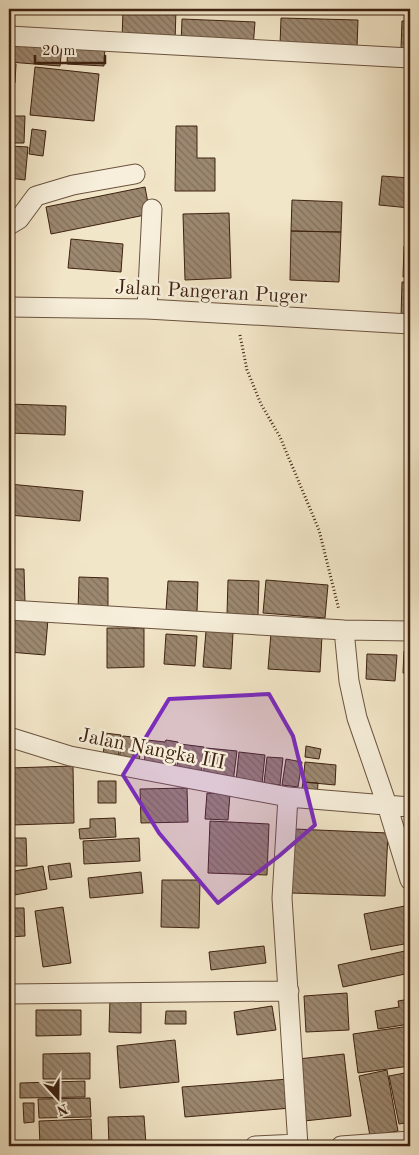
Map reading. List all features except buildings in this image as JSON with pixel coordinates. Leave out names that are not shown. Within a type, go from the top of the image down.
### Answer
[{"type":"street","points":[[9,36],[410,58]]},
{"type":"street","points":[[9,225],[20,219],[36,196],[73,185],[135,174]]},
{"type":"street","points":[[147,309],[152,209]]},
{"type":"street","name":"Jalan Pangeran Puger","points":[[9,307],[147,309],[410,324]]},
{"type":"street","points":[[9,610],[344,630],[410,631]]},
{"type":"street","points":[[344,630],[349,681],[357,718],[410,880]]},
{"type":"street","name":"Jalan Nangka III","points":[[9,737],[70,756],[288,797],[410,807]]},
{"type":"street","points":[[254,1146],[298,1145],[282,898],[288,797]]},
{"type":"street","points":[[9,994],[289,991]]},
{"type":"street","points":[[341,1146],[410,1141]]},
{"type":"path","points":[[236,313],[247,370],[261,404],[280,437],[319,530],[344,630]]},
{"type":"highlighted area","points":[[269,694],[293,736],[315,825],[279,856],[218,903],[159,833],[123,775],[169,699]]}]
